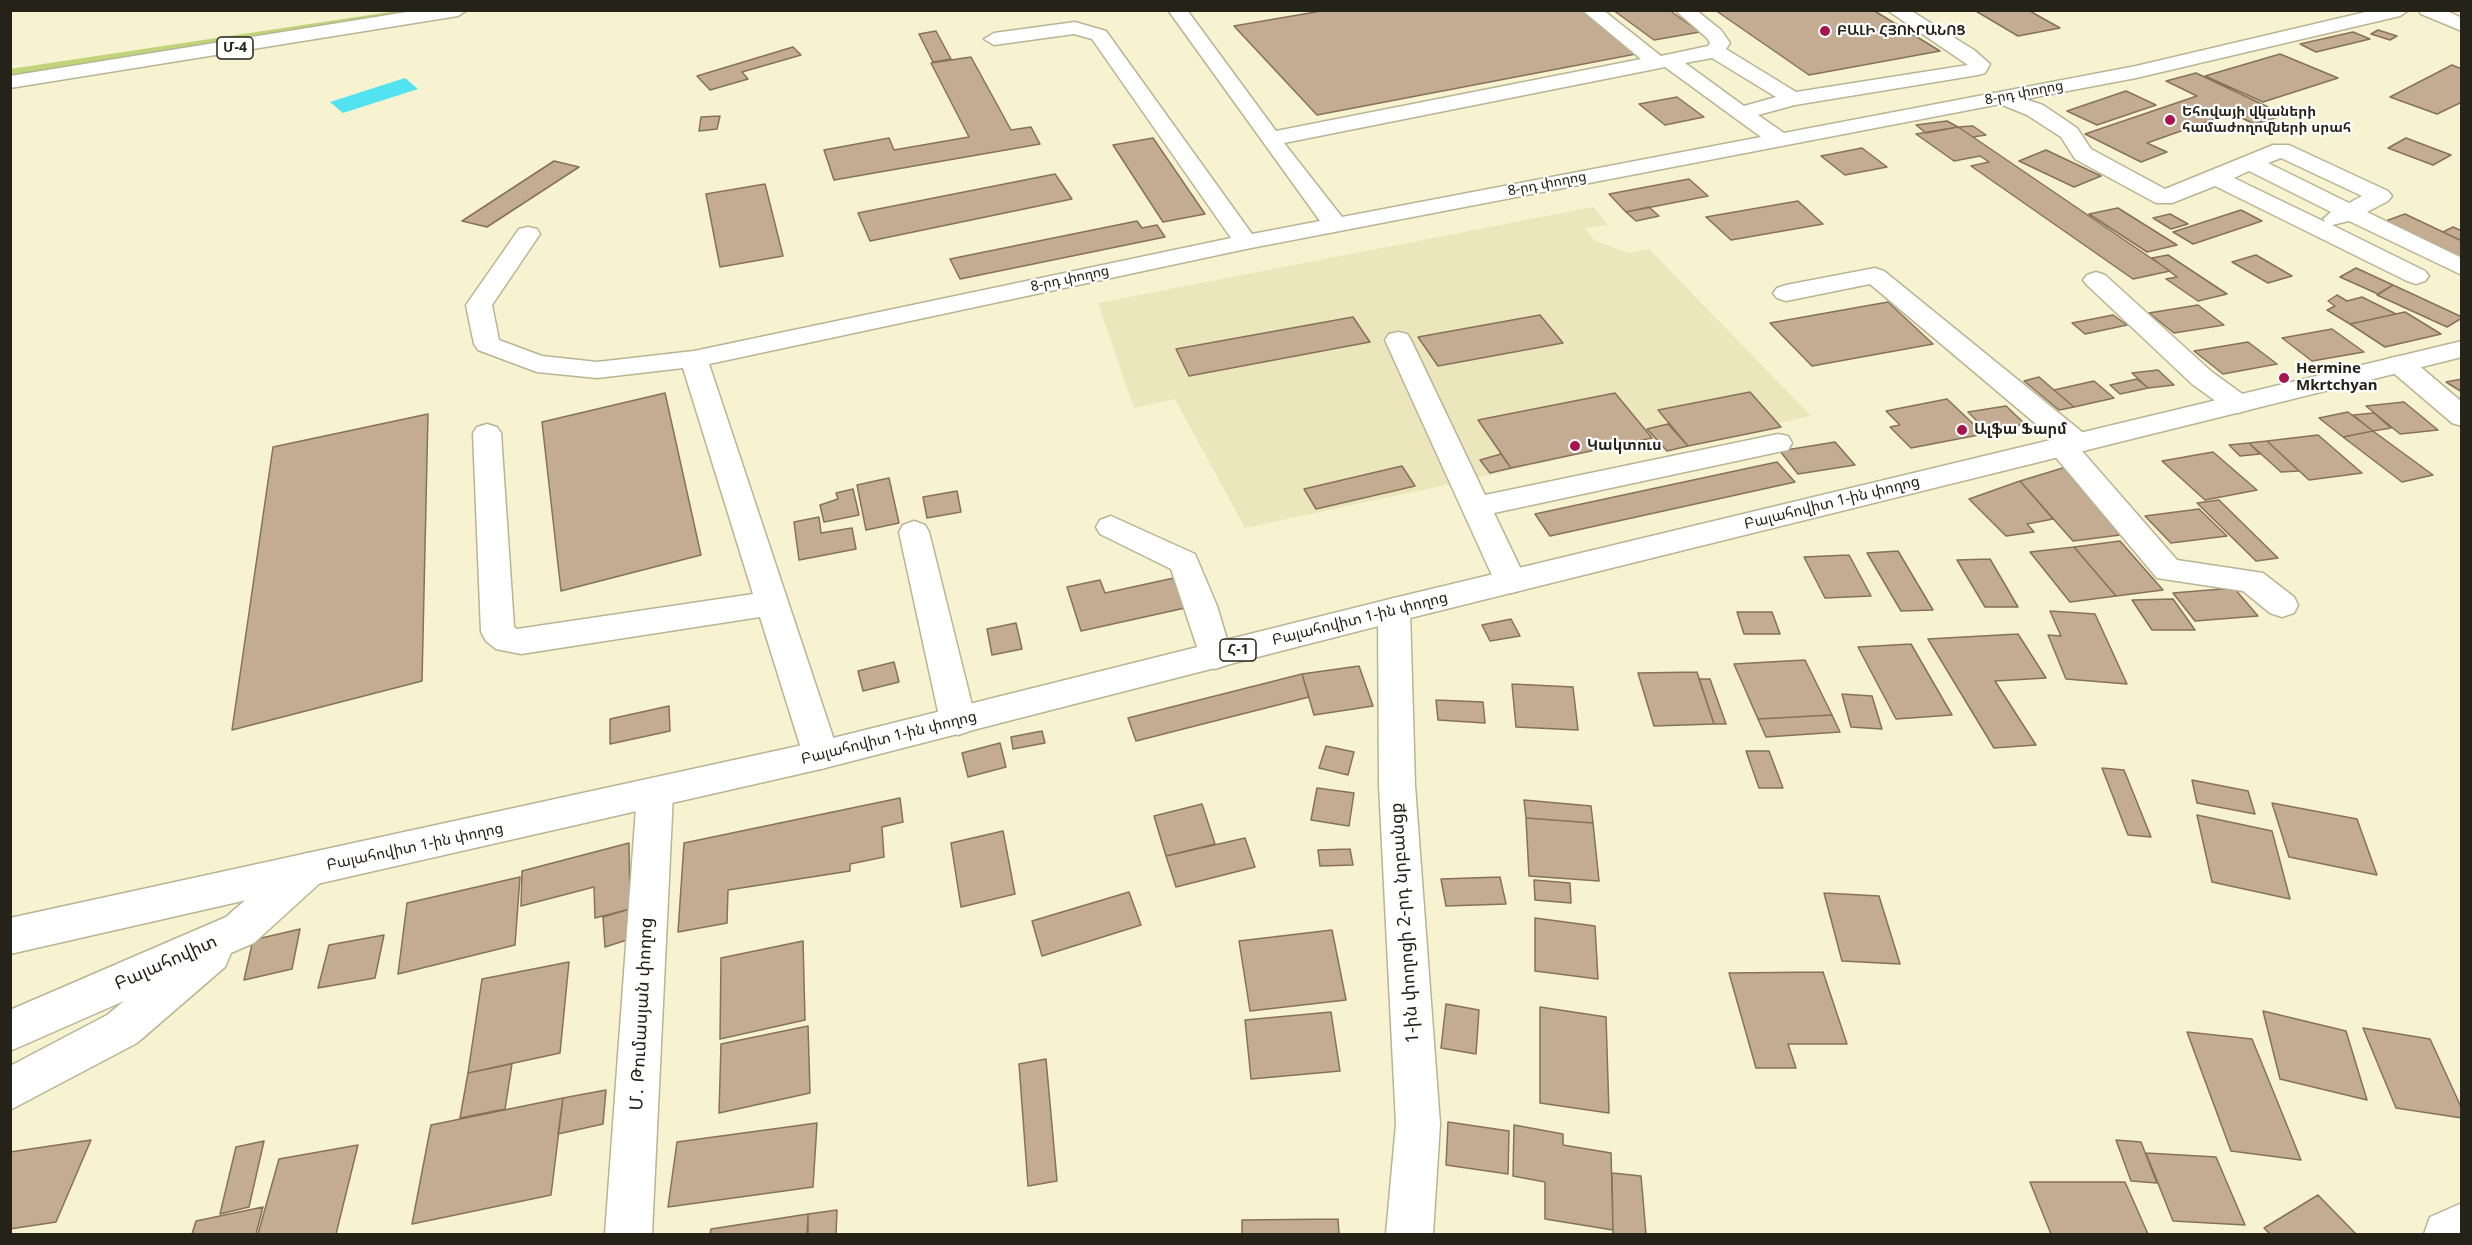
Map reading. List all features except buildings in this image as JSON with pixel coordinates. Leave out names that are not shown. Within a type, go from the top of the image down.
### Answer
[{"type":"main road","name":"Մ-4","points":[[22,61],[352,10]]},
{"type":"main road","name":"Մ-4","points":[[10,82],[458,10]]},
{"type":"main road","points":[[1177,10],[1270,139],[1336,225]]},
{"type":"main road","points":[[1591,10],[1663,62],[1779,139]]},
{"type":"main road","points":[[1270,139],[1715,51],[1720,44],[1714,34],[1684,10]]},
{"type":"main road","points":[[1743,113],[1793,99],[1978,69],[1980,64],[1967,54],[1896,10]]},
{"type":"main road","name":"8-րդ փողոց","points":[[528,234],[480,305],[488,344],[537,364],[597,370],[694,359],[1246,242],[2136,72],[2400,10]]},
{"type":"main road","points":[[2428,10],[2462,25]]},
{"type":"main road","points":[[994,39],[1075,28],[1099,35],[1246,242]]},
{"type":"main road","points":[[1715,51],[1793,99]]},
{"type":"main road","points":[[1999,97],[2035,110],[2069,133],[2083,154],[2164,198],[2281,150],[2380,196],[2318,228]]},
{"type":"main road","points":[[2250,163],[2462,268]]},
{"type":"main road","points":[[2215,177],[2416,276]]},
{"type":"main road","points":[[1786,292],[1875,276],[2070,445],[2168,570],[2252,581],[2282,606]]},
{"type":"main road","points":[[2096,280],[2202,378],[2238,404]]},
{"type":"main road","points":[[1398,340],[1511,582]]},
{"type":"main road","name":"Բալահովիտ 1-ին փողոց","points":[[10,936],[655,794],[821,755],[1394,610],[2462,349]]},
{"type":"main road","points":[[694,359],[821,755]]},
{"type":"main road","points":[[2400,364],[2462,417]]},
{"type":"main road","points":[[487,433],[498,632],[508,640],[521,642],[538,640],[772,603]]},
{"type":"main road","points":[[1476,507],[1778,443]]},
{"type":"main road","points":[[1112,527],[1184,562],[1201,606],[1215,656]]},
{"type":"main road","points":[[914,532],[958,721]]},
{"type":"main road","name":"1-ին փողոցի 2-րդ նրբանցք","points":[[1394,610],[1397,785],[1418,1124],[1410,1234]]},
{"type":"main road","name":"Մ․ Թումասյան փողոց","points":[[628,1234],[655,794]]},
{"type":"main road","name":"Բալահովիտ","points":[[10,1031],[240,930],[307,870]]},
{"type":"main road","points":[[10,1089],[122,1029],[240,930]]},
{"type":"main road","points":[[2447,1234],[2462,1226]]},
{"type":"shaded area","points":[[1593,207],[1608,225],[1585,228],[1594,240],[1628,253],[1649,249],[1811,416],[1658,449],[1648,438],[1464,481],[1245,528],[1175,399],[1134,408],[1098,303]]},
{"type":"green space","points":[[396,11],[429,11],[11,75],[10,69]]},
{"type":"water","points":[[405,78],[418,89],[343,113],[330,102]]},
{"type":"place","name":"ԲԱԼԻ ՀՅՈՒՐԱՆՈՑ","points":[[1825,31]]},
{"type":"place","name":"Եհովայի վկաների համաժողովների սրահ","points":[[2170,120]]},
{"type":"place","name":"Hermine Mkrtchyan","points":[[2284,378]]},
{"type":"place","name":"Ալֆա Ֆարմ","points":[[1962,430]]},
{"type":"place","name":"Կակտուս","points":[[1575,446]]}]
